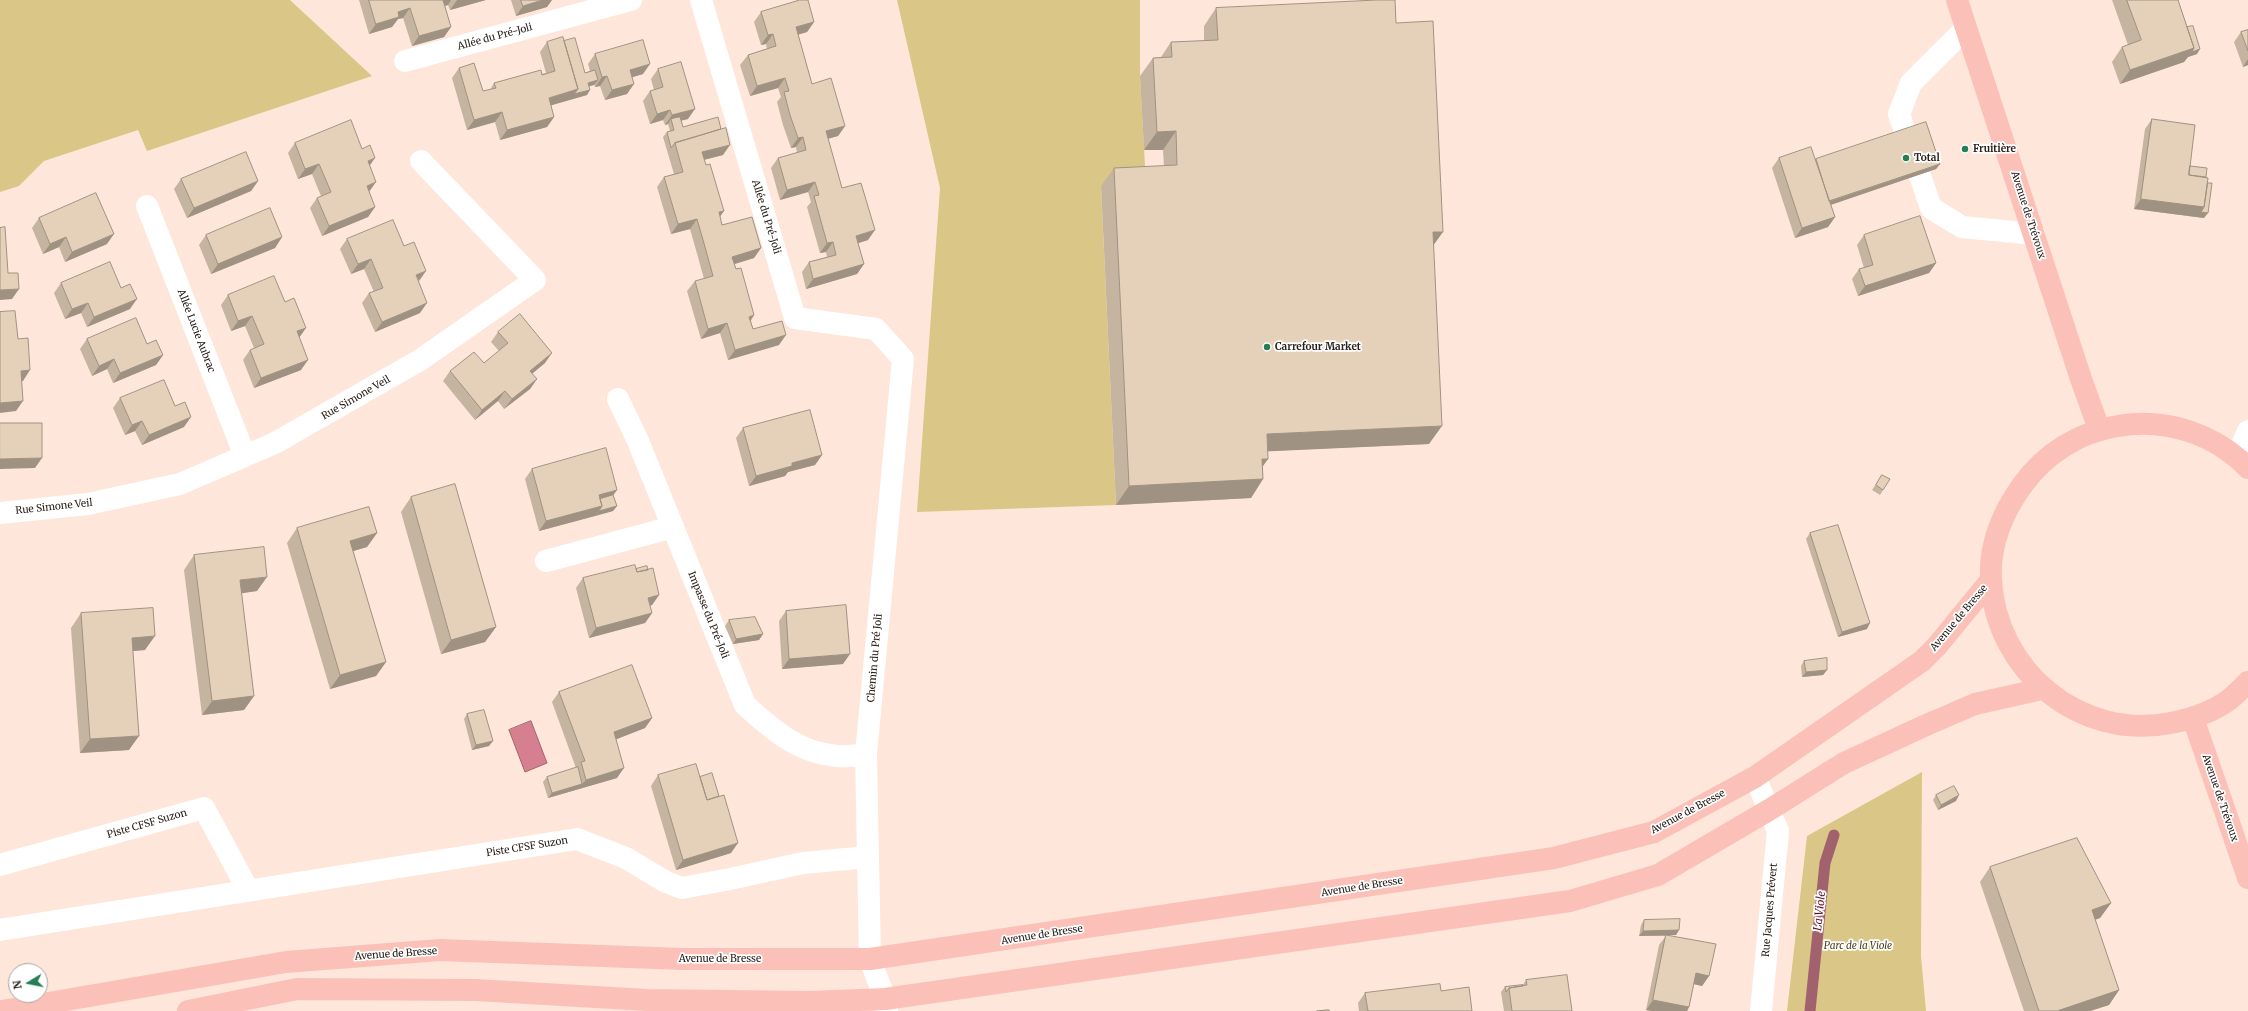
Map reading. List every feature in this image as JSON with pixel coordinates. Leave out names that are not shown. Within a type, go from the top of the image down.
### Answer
[{"type":"main road","name":"Avenue de Trévoux","points":[[1958,0],[2081,379],[2099,429]]},
{"type":"main road","points":[[2242,462],[2206,436],[2171,426],[2135,423],[2099,429],[2062,446],[2031,472],[2008,506],[1995,542],[1991,580],[2001,627],[2016,657],[2042,689],[2075,711],[2114,724],[2154,726],[2193,718],[2229,700],[2248,682]]},
{"type":"main road","name":"Avenue de Bresse","points":[[2,1011],[286,962],[440,950],[683,959],[870,959],[1554,858],[1654,832],[1755,776],[1922,661],[1938,646],[1991,580]]},
{"type":"main road","points":[[188,1011],[297,989],[476,990],[647,1000],[811,1002],[886,1005],[1570,901],[1658,875],[1769,810],[1844,763],[1924,726],[1975,704],[2042,689]]},
{"type":"main road","name":"Avenue de Trévoux","points":[[2193,718],[2248,878]]},
{"type":"street","name":"Allée du Pré-Joli","points":[[405,61],[632,0]]},
{"type":"street","name":"Allée du Pré-Joli","points":[[701,0],[795,318],[876,329],[903,359]]},
{"type":"street","points":[[1966,28],[1911,83],[1899,114],[1931,208],[1962,227],[2034,234]]},
{"type":"street","name":"Rue Simone Veil","points":[[0,513],[88,504],[180,484],[275,443],[414,364],[535,280],[421,161]]},
{"type":"street","name":"Allée Lucie Aubrac","points":[[147,206],[245,456]]},
{"type":"street","name":"Chemin du Pré Joli","points":[[886,1005],[870,959],[866,754],[903,359]]},
{"type":"street","name":"Impasse du Pré-Joli","points":[[618,399],[638,441],[745,705],[778,735],[804,748],[838,756],[866,754]]},
{"type":"street","points":[[2242,462],[2248,431]]},
{"type":"street","points":[[546,561],[673,527]]},
{"type":"street","name":"Rue Jacques Prévert","points":[[1755,776],[1778,831],[1761,1011]]},
{"type":"street","name":"Piste CFSF Suzon","points":[[0,865],[204,808],[248,890]]},
{"type":"street","name":"Piste CFSF Suzon","points":[[0,930],[577,839],[626,858],[666,882],[682,888],[803,863],[868,857]]},
{"type":"green space","points":[[0,0],[290,0],[372,76],[147,151],[138,130],[44,161],[19,186],[0,192]]},
{"type":"green space","points":[[897,0],[1140,0],[1140,76],[1146,184],[1101,187],[1116,505],[917,512],[940,188]]},
{"type":"green space","name":"Parc de la Viole","points":[[1922,772],[1921,956],[1926,1011],[1787,1011],[1807,836]]},
{"type":"shaded area","points":[[531,721],[547,763],[525,772],[509,730]]},
{"type":"building","points":[[369,0],[443,0],[451,27],[419,36],[410,8],[398,12],[399,17],[376,24]]},
{"type":"building","points":[[521,0],[543,0],[523,6]]},
{"type":"building","points":[[800,0],[808,0],[814,22],[796,27],[812,84],[831,78],[845,126],[826,131],[842,188],[861,183],[875,230],[856,236],[864,264],[813,279],[809,262],[836,255],[833,242],[827,243],[814,196],[819,195],[815,182],[787,190],[778,158],[806,150],[803,137],[798,138],[790,115],[784,92],[789,91],[785,78],[757,86],[748,55],[776,46],[773,34],[768,35],[761,12]]},
{"type":"building","name":"Carrefour Market","points":[[1395,0],[1396,23],[1433,21],[1443,232],[1433,232],[1442,426],[1267,434],[1268,459],[1262,459],[1263,479],[1129,486],[1114,168],[1177,165],[1176,131],[1157,132],[1153,58],[1172,57],[1171,42],[1218,40],[1216,8]]},
{"type":"building","points":[[2127,0],[2178,0],[2194,48],[2130,70],[2122,47],[2141,40]]},
{"type":"building","points":[[2193,26],[2200,49],[2192,52],[2194,48],[2187,27]]},
{"type":"building","points":[[2248,30],[2248,51],[2241,32]]},
{"type":"building","points":[[563,37],[578,89],[549,98],[554,117],[507,130],[502,112],[474,120],[459,68],[474,63],[483,91],[496,88],[494,83],[541,70],[542,75],[555,71],[547,42]]},
{"type":"building","points":[[575,38],[585,73],[595,70],[598,80],[588,83],[590,90],[574,94],[578,89],[564,41]]},
{"type":"building","points":[[643,40],[650,64],[630,70],[634,84],[612,90],[607,76],[602,77],[595,54]]},
{"type":"building","points":[[681,62],[695,109],[672,115],[670,110],[657,114],[650,91],[663,87],[658,69]]},
{"type":"building","points":[[680,117],[683,127],[718,117],[721,129],[675,143],[671,148],[667,132],[674,130],[671,119]]},
{"type":"building","points":[[2152,119],[2195,125],[2189,175],[2208,178],[2204,207],[2141,199]]},
{"type":"building","points":[[351,120],[362,149],[370,145],[375,158],[368,161],[376,182],[367,186],[375,207],[329,226],[317,198],[331,192],[319,164],[305,169],[295,143]]},
{"type":"building","points":[[1926,122],[1940,164],[1829,201],[1816,159]]},
{"type":"building","points":[[726,128],[730,145],[702,152],[706,165],[710,164],[724,211],[719,212],[722,225],[752,217],[761,248],[732,257],[736,269],[741,268],[754,315],[749,317],[753,329],[782,321],[786,335],[735,350],[727,323],[708,329],[695,281],[713,276],[697,219],[678,224],[664,177],[683,172],[675,143]]},
{"type":"building","points":[[1811,147],[1835,217],[1802,228],[1779,158]]},
{"type":"building","points":[[246,152],[258,181],[194,208],[181,179]]},
{"type":"building","points":[[2190,166],[2207,168],[2206,177],[2189,175]]},
{"type":"building","points":[[2208,183],[2212,183],[2208,213],[2201,212],[2204,207]]},
{"type":"building","points":[[96,193],[114,234],[72,252],[66,237],[50,244],[39,218]]},
{"type":"building","points":[[270,208],[282,237],[218,264],[206,235]]},
{"type":"building","points":[[1920,216],[1936,263],[1865,286],[1859,269],[1873,265],[1864,235]]},
{"type":"building","points":[[393,220],[404,246],[414,242],[426,271],[416,275],[427,303],[382,322],[369,293],[383,288],[371,259],[358,264],[347,239]]},
{"type":"building","points":[[5,227],[8,273],[18,273],[19,289],[0,290],[0,228]]},
{"type":"building","points":[[110,262],[121,288],[130,284],[137,299],[94,317],[88,303],[72,309],[61,283]]},
{"type":"building","points":[[274,276],[285,302],[294,298],[306,328],[297,331],[308,360],[261,378],[250,350],[264,344],[252,316],[238,321],[228,295]]},
{"type":"building","points":[[15,311],[18,339],[28,338],[30,370],[21,371],[23,401],[0,403],[0,312]]},
{"type":"building","points":[[520,314],[552,353],[530,371],[537,379],[512,399],[505,391],[482,410],[450,371],[474,352],[484,363],[508,343],[498,332]]},
{"type":"building","points":[[136,318],[147,344],[156,340],[163,355],[120,373],[114,359],[99,366],[87,339]]},
{"type":"building","points":[[164,380],[175,406],[185,402],[191,417],[149,435],[142,421],[132,425],[120,398]]},
{"type":"building","points":[[810,410],[822,455],[792,463],[792,466],[756,476],[743,428]]},
{"type":"building","points":[[0,423],[42,423],[42,458],[0,459]]},
{"type":"building","points":[[606,448],[617,490],[599,495],[602,506],[546,521],[532,469]]},
{"type":"building","points":[[1882,475],[1890,479],[1883,490],[1876,485]]},
{"type":"building","points":[[455,484],[496,627],[451,640],[411,497]]},
{"type":"building","points":[[613,495],[617,506],[599,511],[602,506],[600,499]]},
{"type":"building","points":[[369,507],[377,533],[350,541],[386,662],[340,675],[297,528]]},
{"type":"building","points":[[1838,525],[1870,623],[1842,632],[1810,533]]},
{"type":"building","points":[[264,547],[267,577],[240,580],[254,696],[212,701],[194,555]]},
{"type":"building","points":[[635,565],[637,572],[653,568],[659,595],[648,598],[652,613],[596,628],[583,578]]},
{"type":"building","points":[[647,566],[648,570],[637,572],[636,569]]},
{"type":"building","points":[[846,605],[850,654],[789,659],[786,611]]},
{"type":"building","points":[[153,608],[155,636],[132,638],[139,736],[90,739],[81,613]]},
{"type":"building","points":[[755,617],[763,634],[736,639],[729,620]]},
{"type":"building","points":[[1827,658],[1827,670],[1806,672],[1804,661]]},
{"type":"building","points":[[632,665],[652,718],[614,732],[624,768],[586,780],[581,762],[585,761],[559,692]]},
{"type":"building","points":[[484,710],[493,741],[476,745],[467,714]]},
{"type":"building","points":[[696,764],[707,800],[724,795],[738,843],[683,860],[658,775]]},
{"type":"building","points":[[578,767],[582,784],[552,793],[547,777]]},
{"type":"building","points":[[712,773],[719,796],[707,800],[700,777]]},
{"type":"building","points":[[1954,786],[1959,795],[1941,805],[1936,795]]},
{"type":"building","points":[[2077,838],[2111,903],[2092,910],[2119,990],[2057,1011],[2039,1011],[1990,867]]},
{"type":"building","points":[[1680,919],[1679,930],[1643,931],[1644,920]]},
{"type":"building","points":[[1666,935],[1716,944],[1709,976],[1696,973],[1689,1007],[1653,1000]]},
{"type":"building","points":[[1567,975],[1572,1011],[1512,1011],[1509,988],[1527,985],[1526,980]]},
{"type":"building","points":[[1440,984],[1441,991],[1469,987],[1472,1011],[1368,1011],[1365,993]]},
{"type":"building","points":[[1523,985],[1509,988],[1506,992],[1505,987]]},
{"type":"waterway","name":"La Viole","points":[[1810,1011],[1825,863],[1834,835]]},
{"type":"place","name":"Fruitière","points":[[1965,149]]},
{"type":"place","name":"Total","points":[[1906,158]]},
{"type":"place","name":"Carrefour Market","points":[[1267,347]]}]
